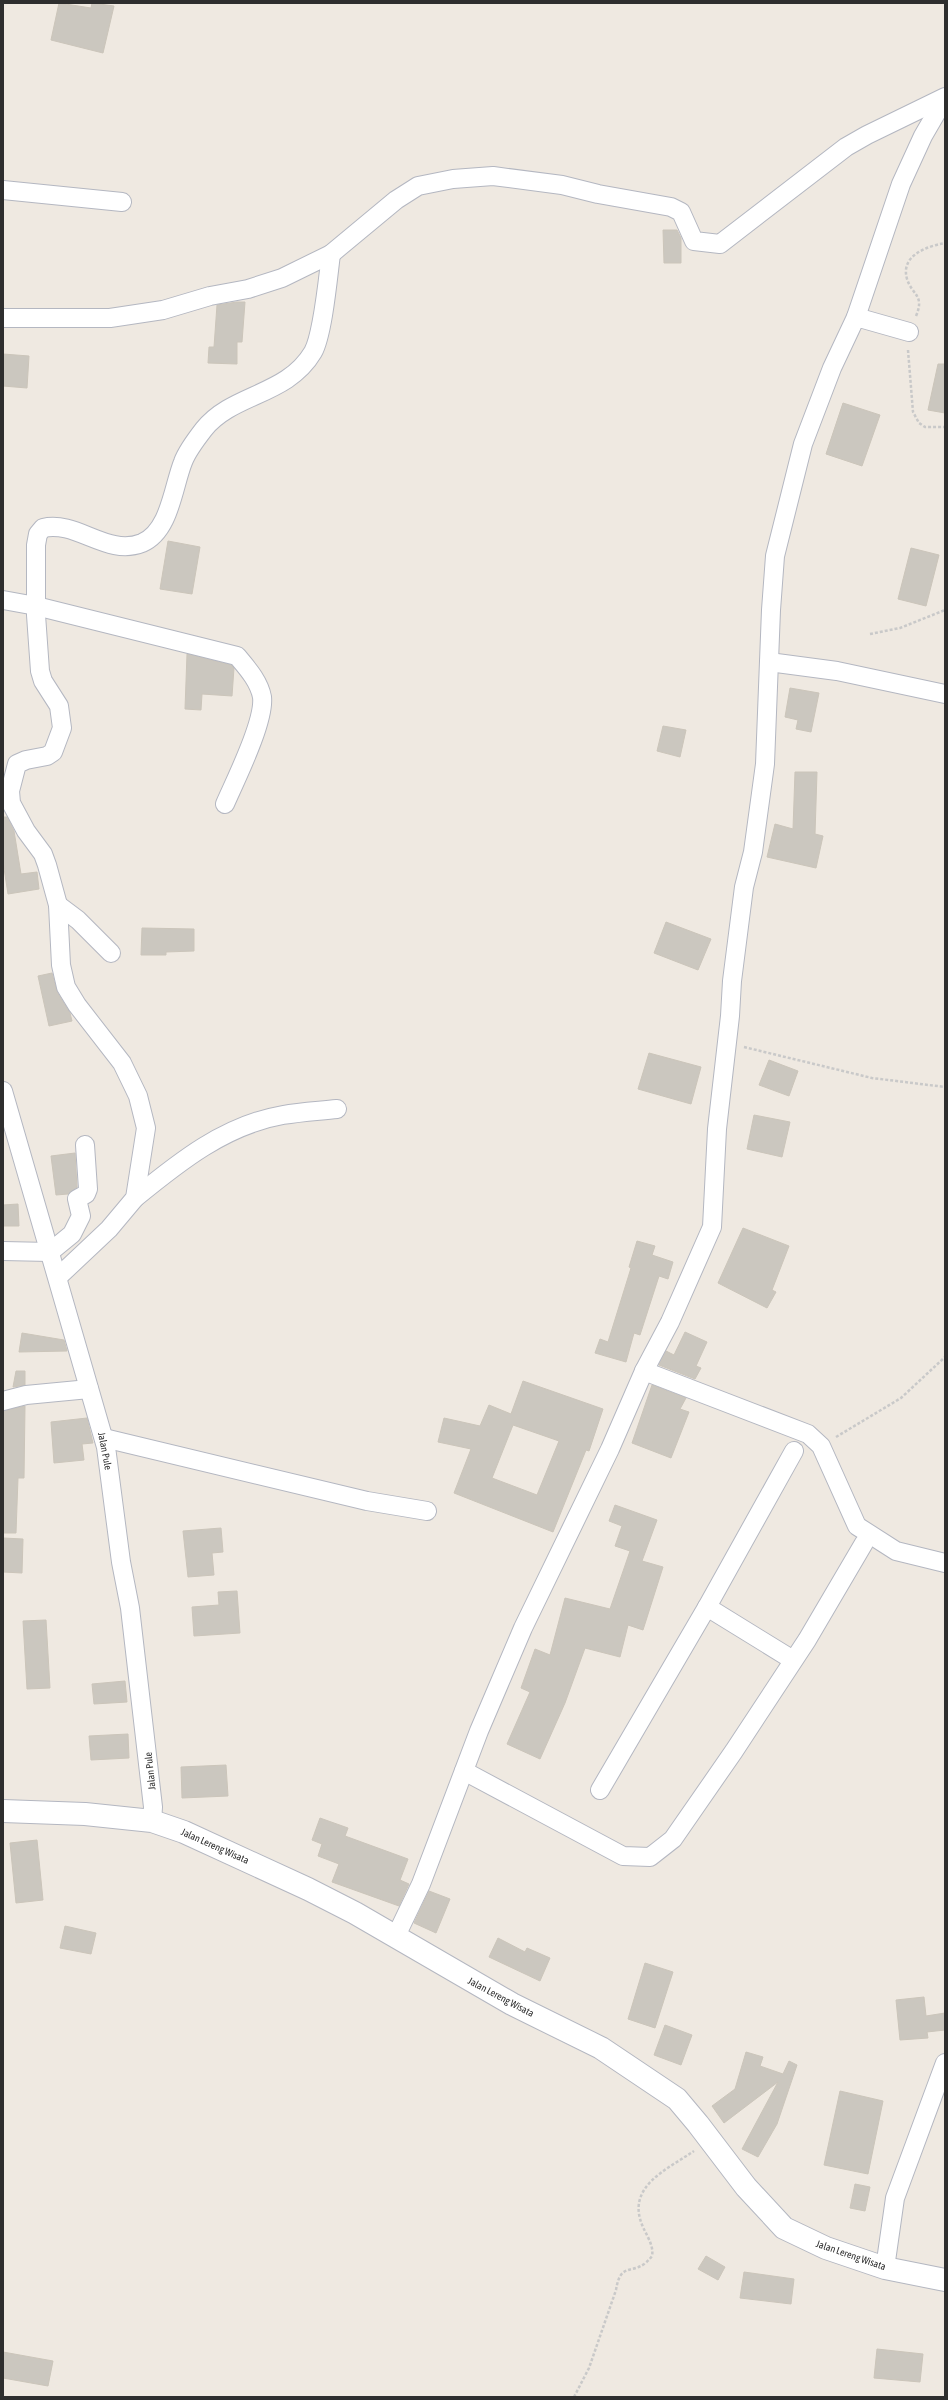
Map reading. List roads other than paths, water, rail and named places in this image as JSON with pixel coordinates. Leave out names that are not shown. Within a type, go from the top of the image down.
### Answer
[{"type":"main road","name":"Jalan Lereng Wisata","points":[[3,1811],[85,1814],[152,1821],[184,1832],[308,1889],[396,1936],[512,2004],[601,2048],[677,2099],[710,2139],[746,2187],[784,2228],[826,2248],[885,2268],[945,2280]]},
{"type":"street","points":[[3,318],[110,318],[163,310],[210,296],[248,289],[282,278],[331,254],[396,200],[418,186],[453,178],[493,176],[562,185],[598,194],[671,208],[681,212],[694,241],[700,243],[720,244],[846,147],[867,135],[945,98]]},
{"type":"street","points":[[396,1936],[421,1884],[464,1771],[523,1628],[610,1449],[644,1371],[670,1322],[712,1227],[717,1129],[744,887],[753,852],[765,764],[775,556],[806,437],[832,368],[856,317],[901,184],[923,136],[945,98]]},
{"type":"street","points":[[3,190],[122,202]]},
{"type":"street","points":[[135,1198],[146,1128],[138,1096],[122,1063],[77,1005],[66,987],[61,965],[58,905],[43,854],[22,825],[13,809],[10,797],[16,764],[30,759],[47,756],[53,752],[62,728],[59,706],[41,676],[36,606],[36,545],[38,534],[43,528],[62,527],[121,547],[141,543],[155,536],[162,524],[183,460],[205,428],[232,406],[276,386],[299,372],[314,350],[322,318],[331,254]]},
{"type":"street","points":[[856,317],[910,332]]},
{"type":"street","points":[[3,600],[36,606],[237,656],[250,671],[262,698],[261,710],[246,756],[225,804]]},
{"type":"street","points":[[769,662],[837,671],[945,694]]},
{"type":"street","points":[[58,905],[78,920],[111,953]]},
{"type":"street","name":"Jalan Pule","points":[[3,1091],[9,1131],[58,1277],[104,1438],[145,1718],[153,1807],[152,1821]]},
{"type":"street","points":[[58,1277],[109,1229],[135,1198],[192,1152],[229,1132],[282,1115],[337,1110]]},
{"type":"street","points":[[3,1251],[50,1252],[72,1234],[81,1216],[77,1199],[86,1194],[88,1189],[85,1145]]},
{"type":"street","points":[[644,1371],[808,1434],[821,1446],[857,1526],[896,1551],[945,1563]]},
{"type":"street","points":[[3,1401],[26,1395],[89,1389]]},
{"type":"street","points":[[104,1438],[367,1501],[427,1511]]},
{"type":"street","points":[[600,1790],[707,1607],[794,1451]]},
{"type":"street","points":[[464,1771],[623,1856],[650,1857],[673,1839],[793,1660],[864,1543]]},
{"type":"street","points":[[707,1607],[793,1660]]},
{"type":"street","points":[[885,2268],[895,2198],[945,2063]]}]
